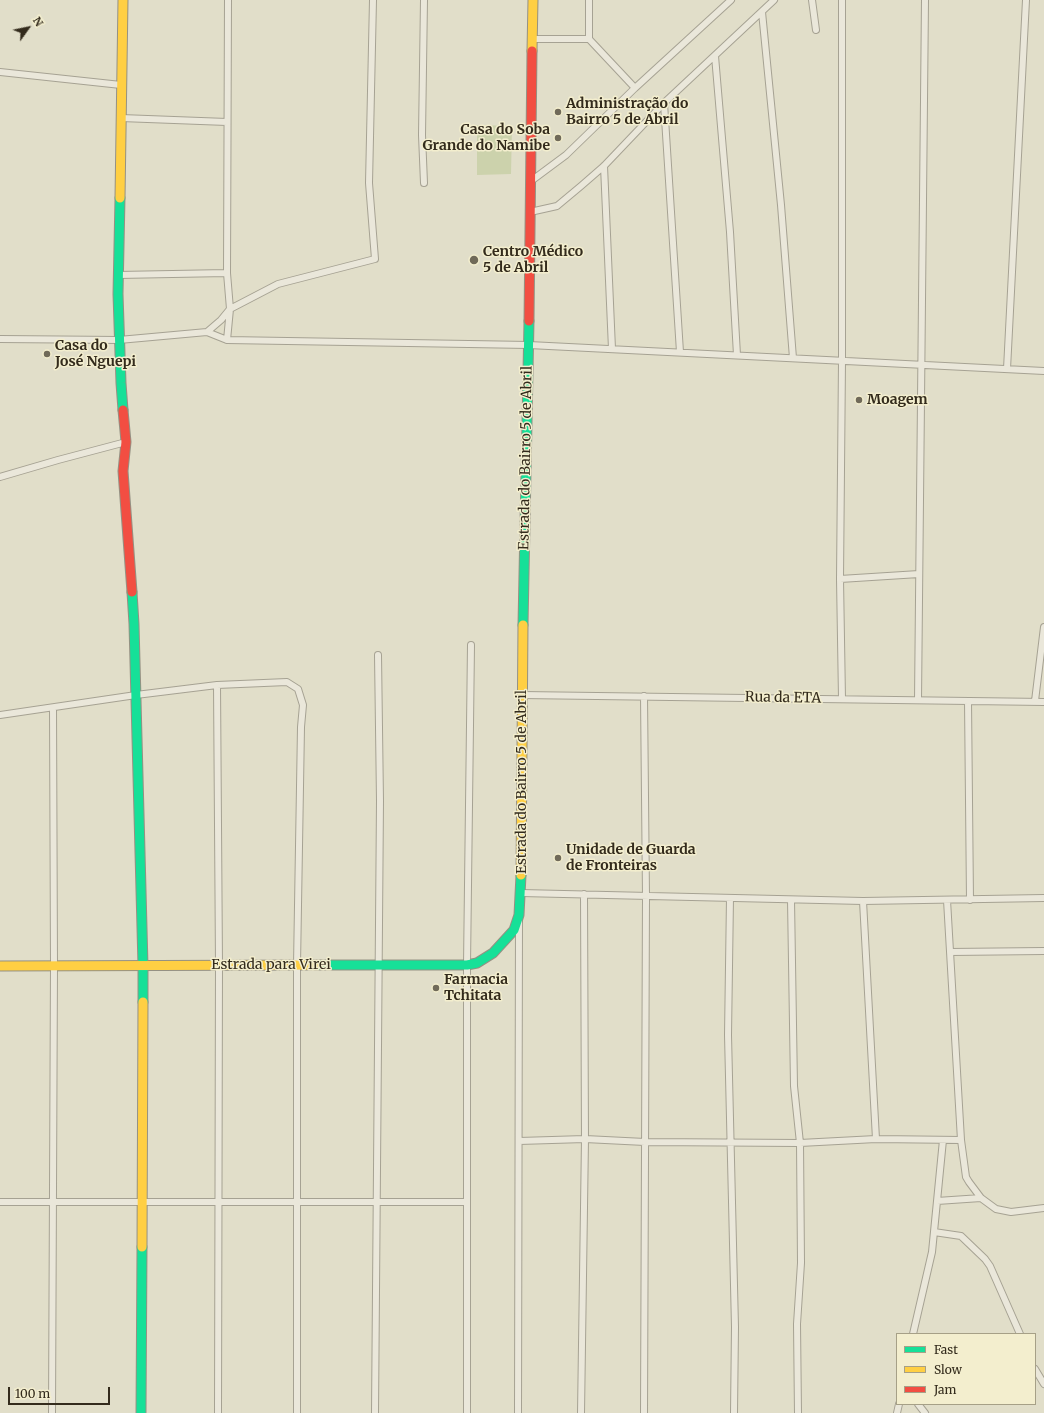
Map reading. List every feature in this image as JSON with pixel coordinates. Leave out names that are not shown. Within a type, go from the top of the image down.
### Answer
[{"type":"street","points":[[123,0],[118,275],[121,384],[126,442],[123,471],[134,624],[143,966],[142,1413]]},
{"type":"street","points":[[227,340],[230,309],[227,274],[228,0]]},
{"type":"street","points":[[207,332],[221,320],[230,309],[278,284],[375,259],[369,183],[373,0]]},
{"type":"street","points":[[424,0],[422,135],[424,183]]},
{"type":"street","name":"Estrada do Bairro 5 de Abril","points":[[520,915],[533,0]]},
{"type":"street","points":[[589,0],[589,39],[635,88]]},
{"type":"street","points":[[531,181],[566,155],[635,88],[731,0]]},
{"type":"street","points":[[530,212],[557,206],[581,186],[604,166],[664,103],[774,0]]},
{"type":"street","points":[[812,0],[816,30]]},
{"type":"street","points":[[842,0],[842,361],[840,579],[842,699]]},
{"type":"street","points":[[918,700],[925,0]]},
{"type":"street","points":[[1007,369],[1026,0]]},
{"type":"street","points":[[762,12],[781,205],[793,358]]},
{"type":"street","points":[[533,39],[589,39]]},
{"type":"street","points":[[715,56],[730,232],[737,355]]},
{"type":"street","points":[[0,72],[122,85]]},
{"type":"street","points":[[664,103],[680,352]]},
{"type":"street","points":[[121,118],[228,122]]},
{"type":"street","points":[[604,166],[612,349]]},
{"type":"street","points":[[118,275],[227,274]]},
{"type":"street","points":[[0,339],[119,340],[207,332],[227,340],[529,345],[1044,371]]},
{"type":"street","points":[[0,477],[126,442]]},
{"type":"street","points":[[840,579],[919,574]]},
{"type":"street","points":[[1035,702],[1044,627]]},
{"type":"street","points":[[467,1413],[468,965],[471,645]]},
{"type":"street","points":[[375,1413],[380,801],[378,655]]},
{"type":"street","points":[[0,715],[217,685],[287,682],[298,689],[303,705],[301,727],[297,965],[297,1413]]},
{"type":"street","points":[[217,685],[219,965],[218,1413]]},
{"type":"street","name":"Rua da ETA","points":[[522,695],[1044,702]]},
{"type":"street","points":[[644,696],[646,896],[644,1413]]},
{"type":"street","points":[[968,700],[970,900]]},
{"type":"street","points":[[52,1413],[54,966],[53,708]]},
{"type":"street","points":[[521,893],[863,901],[1044,898]]},
{"type":"street","points":[[581,1413],[585,1139],[584,894]]},
{"type":"street","points":[[730,898],[728,1035],[735,1327],[734,1413]]},
{"type":"street","points":[[791,900],[794,1086],[800,1143],[801,1263],[797,1324],[798,1413]]},
{"type":"street","points":[[946,900],[961,1140],[966,1176],[981,1198],[996,1209],[1011,1212],[1044,1208]]},
{"type":"street","points":[[863,901],[876,1139]]},
{"type":"street","points":[[518,1413],[520,915]]},
{"type":"street","name":"Estrada para Virei","points":[[0,966],[468,965],[477,963],[493,953],[514,930],[520,915]]},
{"type":"street","points":[[950,952],[1044,951]]},
{"type":"street","points":[[519,1141],[585,1139],[645,1142],[800,1143],[876,1139],[961,1140]]},
{"type":"street","points":[[912,1333],[932,1252],[943,1140]]},
{"type":"street","points":[[937,1201],[981,1198]]},
{"type":"street","points":[[0,1202],[467,1202]]},
{"type":"street","points":[[934,1232],[961,1236],[985,1259],[990,1266],[1020,1333]]},
{"type":"street","points":[[1036,1371],[1044,1384]]},
{"type":"street","points":[[919,1405],[925,1413]]},
{"type":"green space","points":[[477,125],[512,126],[511,174],[477,175]]},
{"type":"traffic: fast","points":[[120,198],[118,294],[123,410]]},
{"type":"traffic: fast","points":[[523,625],[529,321]]},
{"type":"traffic: fast","points":[[132,592],[143,1002]]},
{"type":"traffic: fast","points":[[316,965],[467,965],[477,963],[493,953],[514,930],[519,915],[521,875]]},
{"type":"traffic: fast","points":[[141,1413],[142,1247]]},
{"type":"traffic: slow","points":[[120,198],[123,0]]},
{"type":"traffic: slow","points":[[532,51],[533,0]]},
{"type":"traffic: slow","points":[[521,875],[523,625]]},
{"type":"traffic: slow","points":[[0,966],[316,965]]},
{"type":"traffic: slow","points":[[142,1247],[143,1002]]},
{"type":"traffic: jam","points":[[529,321],[532,51]]},
{"type":"traffic: jam","points":[[123,410],[126,442],[123,471],[132,592]]},
{"type":"place","name":"Administração do Bairro 5 de Abril","points":[[558,112]]},
{"type":"place","name":"Casa do Soba Grande do Namibe","points":[[558,138]]},
{"type":"place","name":"Centro Médico 5 de Abril","points":[[474,260]]},
{"type":"place","name":"Casa do José Nguepi","points":[[47,354]]},
{"type":"place","name":"Moagem","points":[[859,400]]},
{"type":"place","name":"Unidade de Guarda de Fronteiras","points":[[558,858]]},
{"type":"place","name":"Farmacia Tchitata","points":[[436,988]]}]
